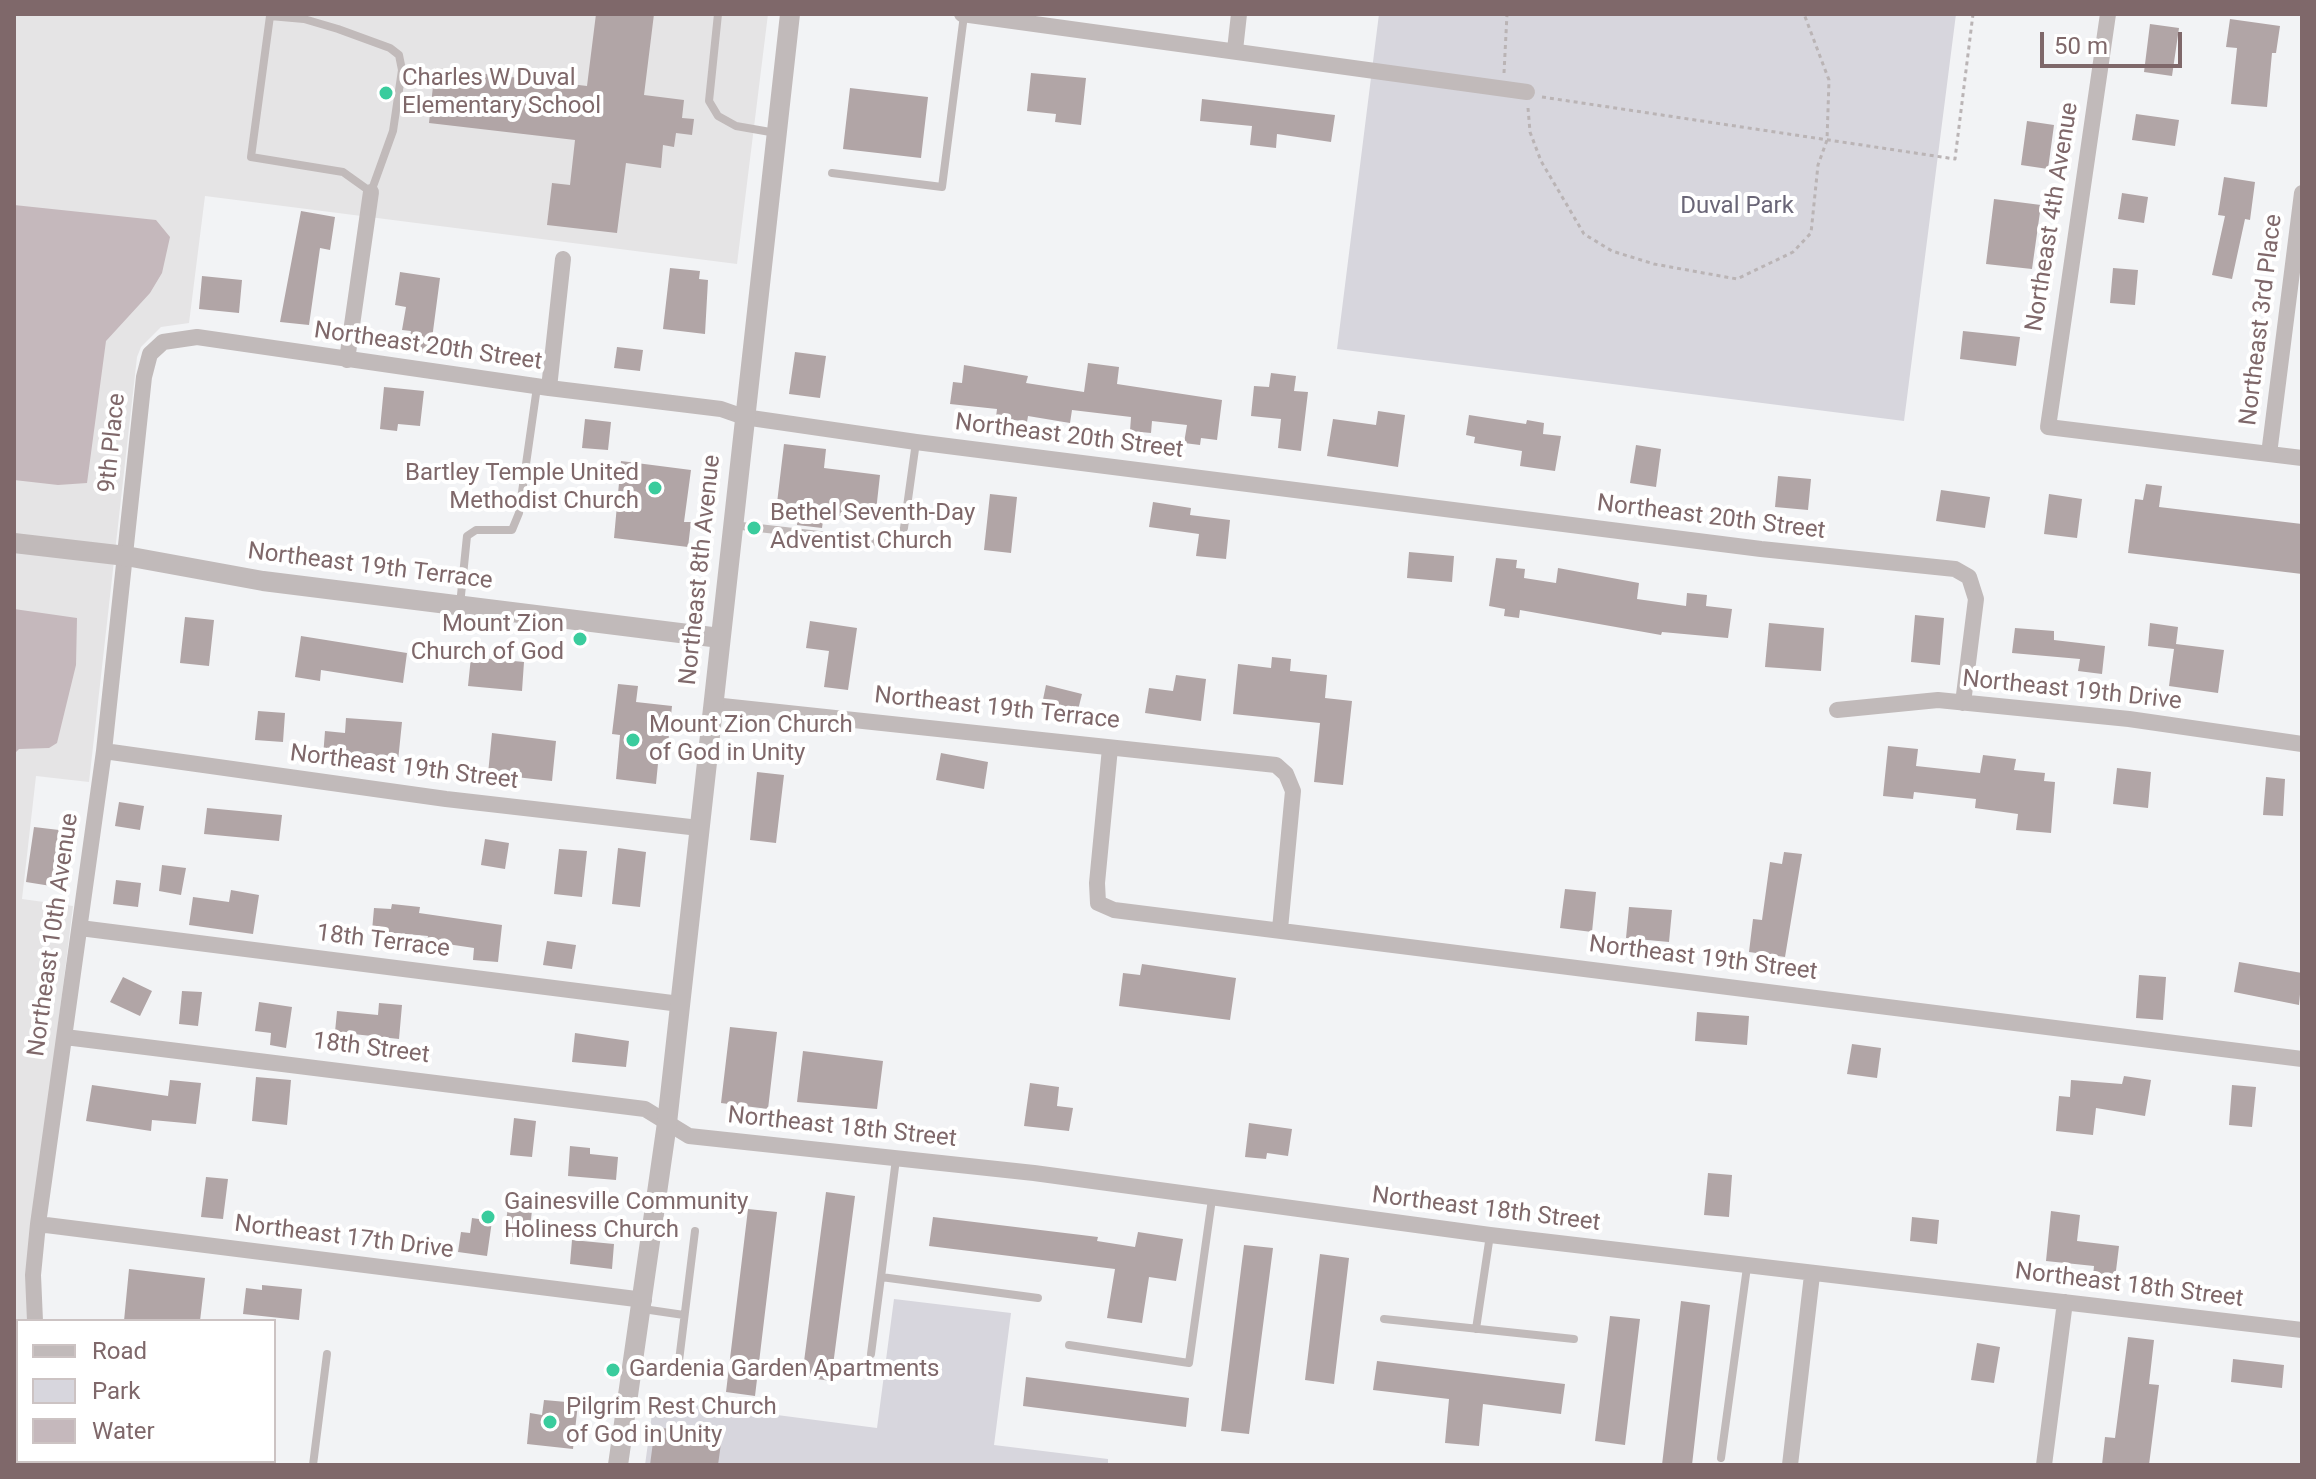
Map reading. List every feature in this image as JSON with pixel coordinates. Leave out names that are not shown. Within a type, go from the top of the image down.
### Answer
[{"type":"street","name":"Northeast 8th Avenue","points":[[618,1465],[644,1305],[667,1123],[790,14]]},
{"type":"street","points":[[964,14],[1018,18],[1527,92]]},
{"type":"street","points":[[1235,50],[1239,14]]},
{"type":"street","name":"Northeast 4th Avenue","points":[[2108,14],[2062,312],[2048,427],[2269,454]]},
{"type":"street","points":[[347,360],[371,192]]},
{"type":"street","name":"Northeast 3rd Place","points":[[2269,454],[2302,193]]},
{"type":"street","points":[[543,388],[563,259]]},
{"type":"street","name":"Northeast 20th Street","points":[[163,342],[197,337],[543,388],[721,409],[744,417],[916,442],[1730,545],[1955,569],[1969,577],[1976,599],[1963,703]]},
{"type":"street","name":"9th Place","points":[[126,556],[144,377],[150,354],[163,342]]},
{"type":"street","points":[[2269,454],[2302,458]]},
{"type":"street","name":"Northeast 19th Terrace","points":[[14,543],[126,556],[263,581],[720,638]]},
{"type":"street","name":"Northeast 10th Avenue","points":[[35,1319],[33,1275],[38,1224],[104,751],[126,556]]},
{"type":"street","name":"Northeast 19th Drive","points":[[1837,710],[1938,700],[2129,719],[2302,744]]},
{"type":"street","name":"Northeast 19th Terrace","points":[[713,705],[1276,765],[1286,774],[1293,791],[1280,929]]},
{"type":"street","name":"Northeast 19th Street","points":[[1110,748],[1098,903],[1114,910],[2302,1059]]},
{"type":"street","name":"Northeast 19th Street","points":[[104,751],[446,799],[699,828]]},
{"type":"street","name":"18th Terrace","points":[[80,928],[680,1004]]},
{"type":"street","name":"18th Street","points":[[65,1037],[645,1109],[667,1123]]},
{"type":"street","name":"Northeast 18th Street","points":[[667,1123],[689,1136],[1034,1173],[1212,1199],[1747,1267],[2302,1330]]},
{"type":"street","name":"Northeast 17th Drive","points":[[38,1224],[644,1305]]},
{"type":"street","points":[[1790,1465],[1812,1275]]},
{"type":"street","points":[[2044,1465],[2065,1302]]},
{"type":"lane","points":[[718,14],[709,101],[718,116],[736,126],[776,133]]},
{"type":"lane","points":[[832,173],[942,187],[964,14]]},
{"type":"lane","points":[[270,16],[304,19],[338,29],[390,48],[399,55],[402,70],[393,131],[371,192],[343,172],[251,157],[270,16]]},
{"type":"lane","points":[[460,605],[467,536],[476,530],[512,530],[519,513],[543,388]]},
{"type":"lane","points":[[732,525],[888,543],[899,538],[904,528],[916,442]]},
{"type":"lane","points":[[871,1354],[896,1158]]},
{"type":"lane","points":[[1069,1345],[1189,1363],[1212,1199]]},
{"type":"lane","points":[[678,1369],[695,1231]]},
{"type":"lane","points":[[1476,1329],[1490,1235]]},
{"type":"lane","points":[[1721,1458],[1747,1267]]},
{"type":"lane","points":[[881,1277],[1038,1298]]},
{"type":"lane","points":[[644,1305],[684,1315]]},
{"type":"lane","points":[[1384,1319],[1574,1339]]},
{"type":"lane","points":[[313,1465],[327,1354]]},
{"type":"path","points":[[1503,88],[1507,14]]},
{"type":"path","points":[[1804,14],[1829,80],[1827,140],[1818,165],[1811,233],[1793,252],[1737,279],[1654,264],[1612,251],[1584,234],[1541,161],[1530,132],[1527,92],[1827,140],[1955,159],[1973,14]]},
{"type":"shaded area","name":"Charles W Duval Elementary School","points":[[14,14],[768,14],[737,264],[205,196],[189,323],[161,327],[141,347],[137,357],[89,782],[36,776],[22,899],[73,906],[38,1188],[29,1319],[16,1319],[16,1463],[31,1465],[14,1465]]},
{"type":"green space","name":"Duval Park","points":[[1379,14],[1956,14],[1904,421],[1337,349]]},
{"type":"green space","points":[[894,1299],[1011,1313],[994,1445],[1108,1459],[1108,1465],[645,1465],[654,1399],[877,1428]]},
{"type":"water","points":[[14,205],[156,220],[170,237],[162,273],[150,293],[106,341],[87,483],[58,485],[14,480]]},
{"type":"water","points":[[14,609],[77,618],[76,665],[57,743],[49,748],[19,749],[14,754]]},
{"type":"building","points":[[596,14],[654,14],[644,95],[684,100],[682,118],[694,119],[692,135],[676,133],[674,147],[663,145],[661,168],[626,163],[617,233],[547,225],[552,183],[570,185],[575,140],[429,123],[435,68],[587,86]]},
{"type":"building","points":[[2230,19],[2280,26],[2276,53],[2272,53],[2267,107],[2231,104],[2237,48],[2226,47]]},
{"type":"building","points":[[2150,24],[2179,28],[2172,76],[2144,72]]},
{"type":"building","points":[[1031,73],[1086,78],[1081,125],[1055,122],[1056,114],[1027,111]]},
{"type":"building","points":[[850,88],[928,97],[921,158],[843,149]]},
{"type":"building","points":[[1202,99],[1335,115],[1331,142],[1277,134],[1276,148],[1250,145],[1252,126],[1200,121]]},
{"type":"building","points":[[2136,114],[2179,120],[2175,146],[2132,140]]},
{"type":"building","points":[[2027,121],[2054,125],[2048,169],[2021,165]]},
{"type":"building","points":[[2224,177],[2255,182],[2250,220],[2245,219],[2232,279],[2212,275],[2225,216],[2218,215]]},
{"type":"building","points":[[2122,193],[2148,197],[2144,223],[2118,219]]},
{"type":"building","points":[[1994,199],[2041,205],[2032,269],[1986,264]]},
{"type":"building","points":[[301,211],[335,217],[330,250],[320,248],[309,325],[280,322]]},
{"type":"building","points":[[670,268],[700,271],[699,279],[708,280],[705,334],[663,329]]},
{"type":"building","points":[[2113,268],[2138,270],[2135,305],[2110,303]]},
{"type":"building","points":[[400,272],[440,278],[430,354],[408,351],[411,331],[402,330],[406,307],[395,305]]},
{"type":"building","points":[[202,276],[242,280],[239,313],[199,309]]},
{"type":"building","points":[[1963,331],[2020,337],[2016,366],[1960,359]]},
{"type":"building","points":[[617,347],[643,350],[640,371],[614,368]]},
{"type":"building","points":[[795,352],[826,356],[820,398],[789,394]]},
{"type":"building","points":[[1088,363],[1119,367],[1117,384],[1222,400],[1217,440],[1201,438],[1200,445],[1184,443],[1187,425],[1152,421],[1151,433],[1130,431],[1131,417],[1072,410],[1070,423],[1028,416],[1027,422],[996,417],[997,409],[950,404],[953,382],[962,383],[964,365],[1028,376],[1026,383],[1084,392]]},
{"type":"building","points":[[1271,373],[1296,376],[1294,391],[1308,392],[1301,451],[1278,448],[1281,419],[1251,416],[1254,386],[1269,387]]},
{"type":"building","points":[[384,387],[424,391],[420,426],[398,424],[397,431],[380,429]]},
{"type":"building","points":[[1378,411],[1405,415],[1398,467],[1327,456],[1333,419],[1376,425]]},
{"type":"building","points":[[1469,415],[1526,424],[1527,420],[1544,423],[1543,434],[1561,436],[1555,471],[1520,466],[1522,451],[1474,443],[1475,437],[1466,435]]},
{"type":"building","points":[[585,419],[611,422],[608,450],[582,448]]},
{"type":"building","points":[[784,444],[826,449],[824,468],[880,475],[875,520],[824,514],[822,528],[797,525],[799,506],[777,503]]},
{"type":"building","points":[[1636,445],[1661,449],[1656,487],[1630,483]]},
{"type":"building","points":[[621,461],[691,470],[684,522],[691,522],[688,547],[614,538]]},
{"type":"building","points":[[1778,476],[1811,479],[1808,510],[1775,507]]},
{"type":"building","points":[[2146,484],[2162,486],[2159,507],[2302,524],[2302,574],[2128,553],[2135,499],[2143,500]]},
{"type":"building","points":[[1941,490],[1990,497],[1985,528],[1936,521]]},
{"type":"building","points":[[990,494],[1017,497],[1011,553],[984,550]]},
{"type":"building","points":[[2049,494],[2082,499],[2077,538],[2044,534]]},
{"type":"building","points":[[1153,502],[1191,508],[1190,515],[1230,520],[1226,559],[1196,556],[1199,534],[1149,527]]},
{"type":"building","points":[[1409,552],[1454,556],[1452,582],[1407,578]]},
{"type":"building","points":[[1496,558],[1517,560],[1516,568],[1525,569],[1524,578],[1556,583],[1558,568],[1639,583],[1637,599],[1686,606],[1687,593],[1707,595],[1706,606],[1732,609],[1728,638],[1662,632],[1661,635],[1520,610],[1519,618],[1504,616],[1505,609],[1489,606]]},
{"type":"building","points":[[1915,615],[1944,618],[1940,665],[1911,662]]},
{"type":"building","points":[[185,617],[214,620],[209,666],[180,663]]},
{"type":"building","points":[[810,621],[857,628],[848,690],[824,687],[829,651],[806,648]]},
{"type":"building","points":[[1769,623],[1824,628],[1821,671],[1765,667]]},
{"type":"building","points":[[2150,623],[2178,627],[2176,644],[2224,650],[2218,693],[2169,686],[2174,649],[2148,646]]},
{"type":"building","points":[[2015,628],[2054,631],[2054,640],[2105,646],[2102,674],[2078,671],[2080,659],[2012,653]]},
{"type":"building","points":[[301,636],[407,653],[403,683],[321,670],[320,681],[295,677]]},
{"type":"building","points":[[471,657],[524,662],[522,691],[468,686]]},
{"type":"building","points":[[1272,657],[1291,659],[1290,671],[1327,675],[1325,698],[1352,701],[1343,785],[1314,782],[1320,723],[1233,714],[1238,664],[1271,668]]},
{"type":"building","points":[[1176,675],[1206,679],[1201,721],[1145,713],[1149,688],[1173,691]]},
{"type":"building","points":[[618,684],[638,686],[636,702],[672,706],[668,744],[660,743],[656,784],[616,779],[620,735],[612,734]]},
{"type":"building","points":[[1046,685],[1082,694],[1076,718],[1041,709]]},
{"type":"building","points":[[258,711],[285,713],[283,742],[255,740]]},
{"type":"building","points":[[346,718],[402,722],[398,761],[323,757],[325,731],[345,733]]},
{"type":"building","points":[[492,733],[556,741],[552,781],[488,774]]},
{"type":"building","points":[[1888,746],[1918,749],[1916,766],[1980,773],[1983,755],[2016,759],[2014,770],[2045,773],[2044,781],[2055,782],[2051,833],[2016,830],[2018,814],[1975,808],[1976,799],[1914,792],[1913,799],[1883,796]]},
{"type":"building","points":[[941,753],[988,762],[984,789],[936,780]]},
{"type":"building","points":[[2117,768],[2151,772],[2148,808],[2113,804]]},
{"type":"building","points":[[757,772],[784,775],[776,843],[750,840]]},
{"type":"building","points":[[2266,777],[2285,779],[2283,816],[2263,815]]},
{"type":"building","points":[[119,802],[144,806],[140,830],[115,826]]},
{"type":"building","points":[[207,808],[282,815],[279,841],[204,834]]},
{"type":"building","points":[[34,827],[59,830],[51,886],[26,882]]},
{"type":"building","points":[[485,839],[509,843],[505,869],[481,865]]},
{"type":"building","points":[[618,848],[646,852],[640,907],[612,904]]},
{"type":"building","points":[[559,849],[587,851],[582,897],[554,894]]},
{"type":"building","points":[[1784,852],[1802,854],[1785,957],[1749,952],[1753,919],[1762,920],[1770,862],[1782,864]]},
{"type":"building","points":[[162,865],[186,868],[181,895],[159,891]]},
{"type":"building","points":[[116,880],[141,883],[138,907],[113,904]]},
{"type":"building","points":[[1565,889],[1596,892],[1592,932],[1560,928]]},
{"type":"building","points":[[231,890],[259,895],[253,934],[189,925],[193,897],[229,902]]},
{"type":"building","points":[[392,904],[420,907],[419,913],[502,925],[498,962],[473,960],[474,948],[427,941],[428,936],[372,931],[374,908],[391,909]]},
{"type":"building","points":[[1629,907],[1672,910],[1669,942],[1626,938]]},
{"type":"building","points":[[547,941],[576,945],[572,969],[543,965]]},
{"type":"building","points":[[2239,962],[2302,973],[2299,1005],[2234,992]]},
{"type":"building","points":[[1142,964],[1236,978],[1230,1020],[1119,1006],[1123,973],[1140,975]]},
{"type":"building","points":[[2139,975],[2166,977],[2163,1020],[2136,1018]]},
{"type":"building","points":[[123,977],[152,991],[140,1016],[110,1002]]},
{"type":"building","points":[[182,991],[202,992],[198,1026],[179,1024]]},
{"type":"building","points":[[259,1002],[292,1007],[286,1048],[270,1045],[271,1033],[255,1031]]},
{"type":"building","points":[[379,1003],[402,1005],[399,1039],[335,1032],[337,1011],[378,1015]]},
{"type":"building","points":[[1697,1012],[1749,1016],[1747,1045],[1695,1041]]},
{"type":"building","points":[[730,1027],[777,1032],[768,1109],[721,1103]]},
{"type":"building","points":[[575,1033],[629,1041],[626,1067],[572,1062]]},
{"type":"building","points":[[1852,1044],[1881,1048],[1877,1078],[1847,1074]]},
{"type":"building","points":[[803,1051],[883,1061],[877,1109],[797,1102]]},
{"type":"building","points":[[2124,1076],[2151,1080],[2145,1116],[2096,1108],[2093,1135],[2056,1131],[2059,1096],[2070,1097],[2071,1080],[2122,1084]]},
{"type":"building","points":[[256,1077],[291,1080],[287,1125],[252,1121]]},
{"type":"building","points":[[170,1080],[201,1083],[196,1124],[152,1120],[151,1131],[86,1121],[92,1085],[168,1096]]},
{"type":"building","points":[[1030,1083],[1059,1087],[1057,1106],[1073,1108],[1069,1131],[1024,1126]]},
{"type":"building","points":[[2232,1085],[2256,1087],[2252,1127],[2229,1125]]},
{"type":"building","points":[[514,1118],[536,1121],[532,1157],[510,1155]]},
{"type":"building","points":[[1249,1123],[1292,1129],[1288,1156],[1267,1153],[1266,1159],[1245,1157]]},
{"type":"building","points":[[570,1146],[590,1148],[590,1154],[618,1157],[616,1180],[568,1176]]},
{"type":"building","points":[[1708,1173],[1732,1175],[1729,1217],[1704,1215]]},
{"type":"building","points":[[206,1177],[228,1179],[223,1219],[201,1217]]},
{"type":"building","points":[[826,1192],[855,1196],[831,1381],[802,1377]]},
{"type":"building","points":[[508,1207],[532,1210],[529,1239],[504,1236]]},
{"type":"building","points":[[748,1209],[777,1212],[755,1396],[726,1392]]},
{"type":"building","points":[[2051,1211],[2080,1215],[2077,1241],[2119,1246],[2115,1279],[2093,1276],[2094,1266],[2046,1261]]},
{"type":"building","points":[[933,1217],[1098,1237],[1097,1241],[1135,1247],[1138,1232],[1183,1239],[1176,1281],[1149,1277],[1142,1323],[1107,1318],[1115,1269],[929,1246]]},
{"type":"building","points":[[1912,1217],[1939,1220],[1937,1244],[1910,1241]]},
{"type":"building","points":[[472,1218],[492,1221],[487,1256],[458,1252],[461,1232],[470,1233]]},
{"type":"building","points":[[572,1240],[614,1244],[612,1269],[570,1264]]},
{"type":"building","points":[[1244,1245],[1273,1248],[1249,1434],[1221,1431]]},
{"type":"building","points":[[1320,1254],[1349,1258],[1334,1384],[1305,1380]]},
{"type":"building","points":[[129,1269],[205,1278],[200,1319],[124,1319]]},
{"type":"building","points":[[262,1285],[302,1289],[299,1320],[243,1314],[246,1288],[262,1290]]},
{"type":"building","points":[[1681,1301],[1710,1305],[1692,1465],[1662,1465]]},
{"type":"building","points":[[1610,1316],[1640,1319],[1625,1445],[1595,1441]]},
{"type":"building","points":[[2128,1337],[2154,1340],[2149,1384],[2159,1385],[2149,1465],[2102,1465],[2105,1437],[2115,1438]]},
{"type":"building","points":[[1977,1343],[2000,1347],[1994,1383],[1971,1380]]},
{"type":"building","points":[[2233,1359],[2284,1365],[2282,1388],[2231,1382]]},
{"type":"building","points":[[1377,1361],[1565,1384],[1561,1414],[1483,1404],[1479,1446],[1445,1443],[1449,1399],[1373,1390]]},
{"type":"building","points":[[1026,1377],[1189,1398],[1186,1427],[1023,1406]]},
{"type":"building","points":[[544,1400],[578,1403],[573,1449],[527,1444],[530,1413],[542,1415]]},
{"type":"building","points":[[655,1427],[722,1436],[718,1465],[650,1465]]},
{"type":"place","name":"Charles W Duval Elementary School","points":[[386,93]]},
{"type":"place","name":"Bartley Temple United Methodist Church","points":[[655,488]]},
{"type":"place","name":"Bethel Seventh-Day Adventist Church","points":[[754,528]]},
{"type":"place","name":"Mount Zion Church of God","points":[[580,639]]},
{"type":"place","name":"Mount Zion Church of God in Unity","points":[[633,740]]},
{"type":"place","name":"Gainesville Community Holiness Church","points":[[488,1217]]},
{"type":"place","name":"Gardenia Garden Apartments","points":[[613,1370]]},
{"type":"place","name":"Pilgrim Rest Church of God in Unity","points":[[550,1422]]}]
